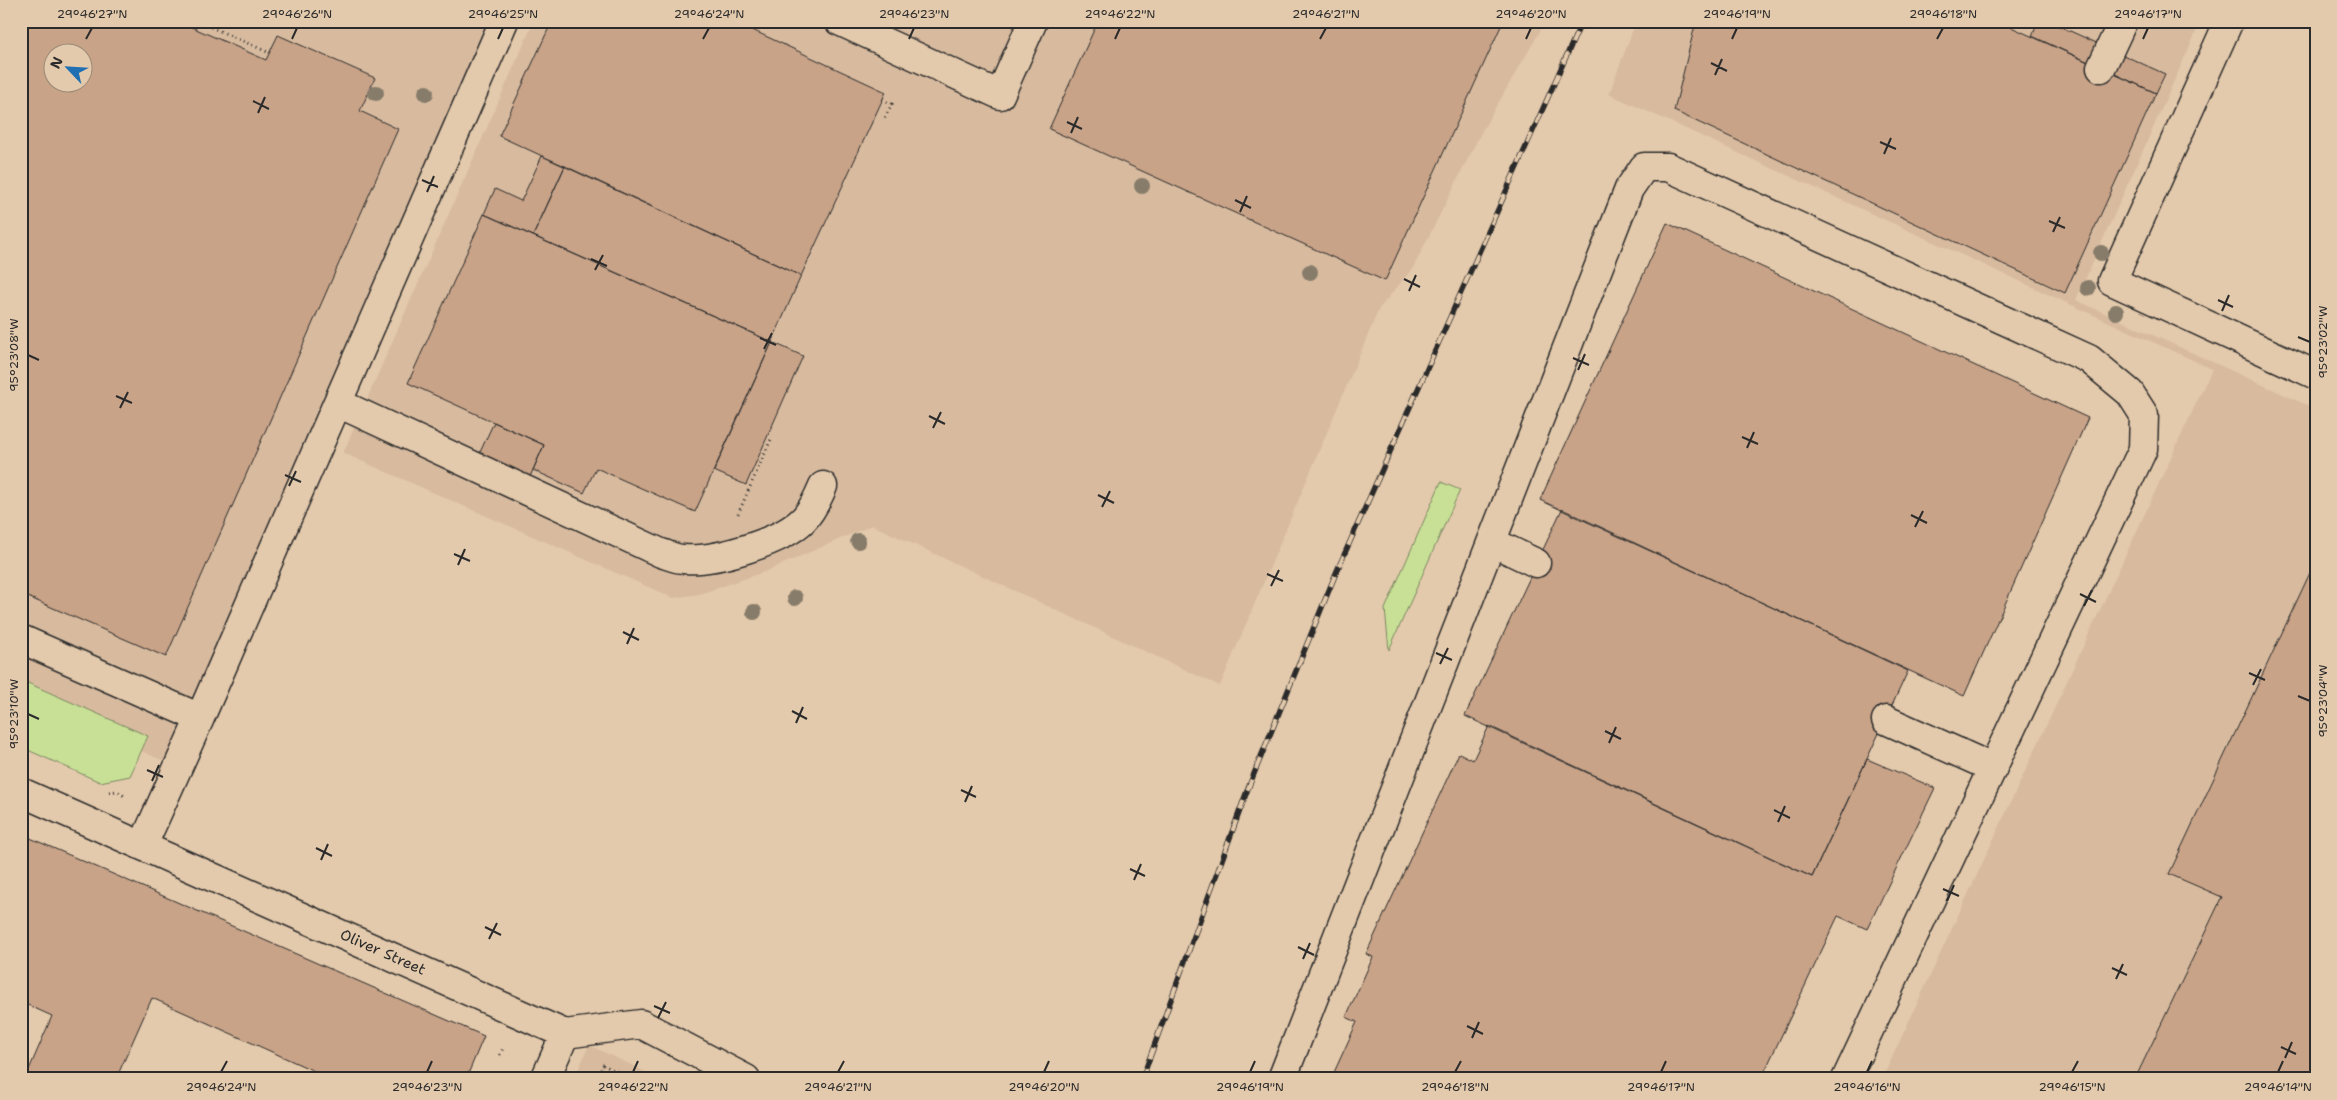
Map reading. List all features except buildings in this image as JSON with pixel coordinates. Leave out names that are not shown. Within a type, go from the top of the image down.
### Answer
[{"type":"street","points":[[143,845],[504,21]]},
{"type":"street","points":[[839,21],[1000,95],[1033,21]]},
{"type":"street","points":[[2101,68],[2123,21]]},
{"type":"street","points":[[2229,21],[2112,281],[2316,375]]},
{"type":"street","points":[[1282,1079],[1629,188],[1644,167],[1668,167],[2089,359],[2130,393],[2144,415],[2143,449],[1846,1079]]},
{"type":"street","points":[[338,403],[661,554],[683,559],[719,557],[772,539],[803,520],[815,503],[823,486]]},
{"type":"street","points":[[1492,542],[1536,563]]},
{"type":"street","points":[[21,639],[200,718]]},
{"type":"street","points":[[1886,720],[1993,768]]},
{"type":"street","name":"Oliver Street","points":[[21,792],[565,1034]]},
{"type":"street","points":[[544,1079],[565,1034],[641,1024],[746,1079]]},
{"type":"path","points":[[198,21],[270,53]]},
{"type":"path","points":[[210,27],[212,21]]},
{"type":"path","points":[[882,100],[892,104],[885,118]]},
{"type":"path","points":[[719,557],[772,437]]},
{"type":"path","points":[[597,1079],[603,1066],[634,1079]]},
{"type":"shaded area","points":[[21,21],[492,21],[166,762],[21,697]]},
{"type":"shaded area","points":[[534,21],[1546,21],[1482,131],[1413,268],[1379,309],[1220,686],[872,525],[767,571],[700,594],[673,598],[343,453]]},
{"type":"shaded area","points":[[1636,21],[2201,21],[2076,300],[2316,409],[2316,1079],[1882,1079],[2212,369],[1609,94]]},
{"type":"shaded area","points":[[589,1045],[661,1079],[574,1079]]},
{"type":"green space","points":[[1441,482],[1460,490],[1389,650],[1385,609]]},
{"type":"green space","points":[[21,680],[148,736],[130,776],[100,782],[21,747]]},
{"type":"railway","points":[[1142,1079],[1247,791],[1336,573],[1582,21]]}]
